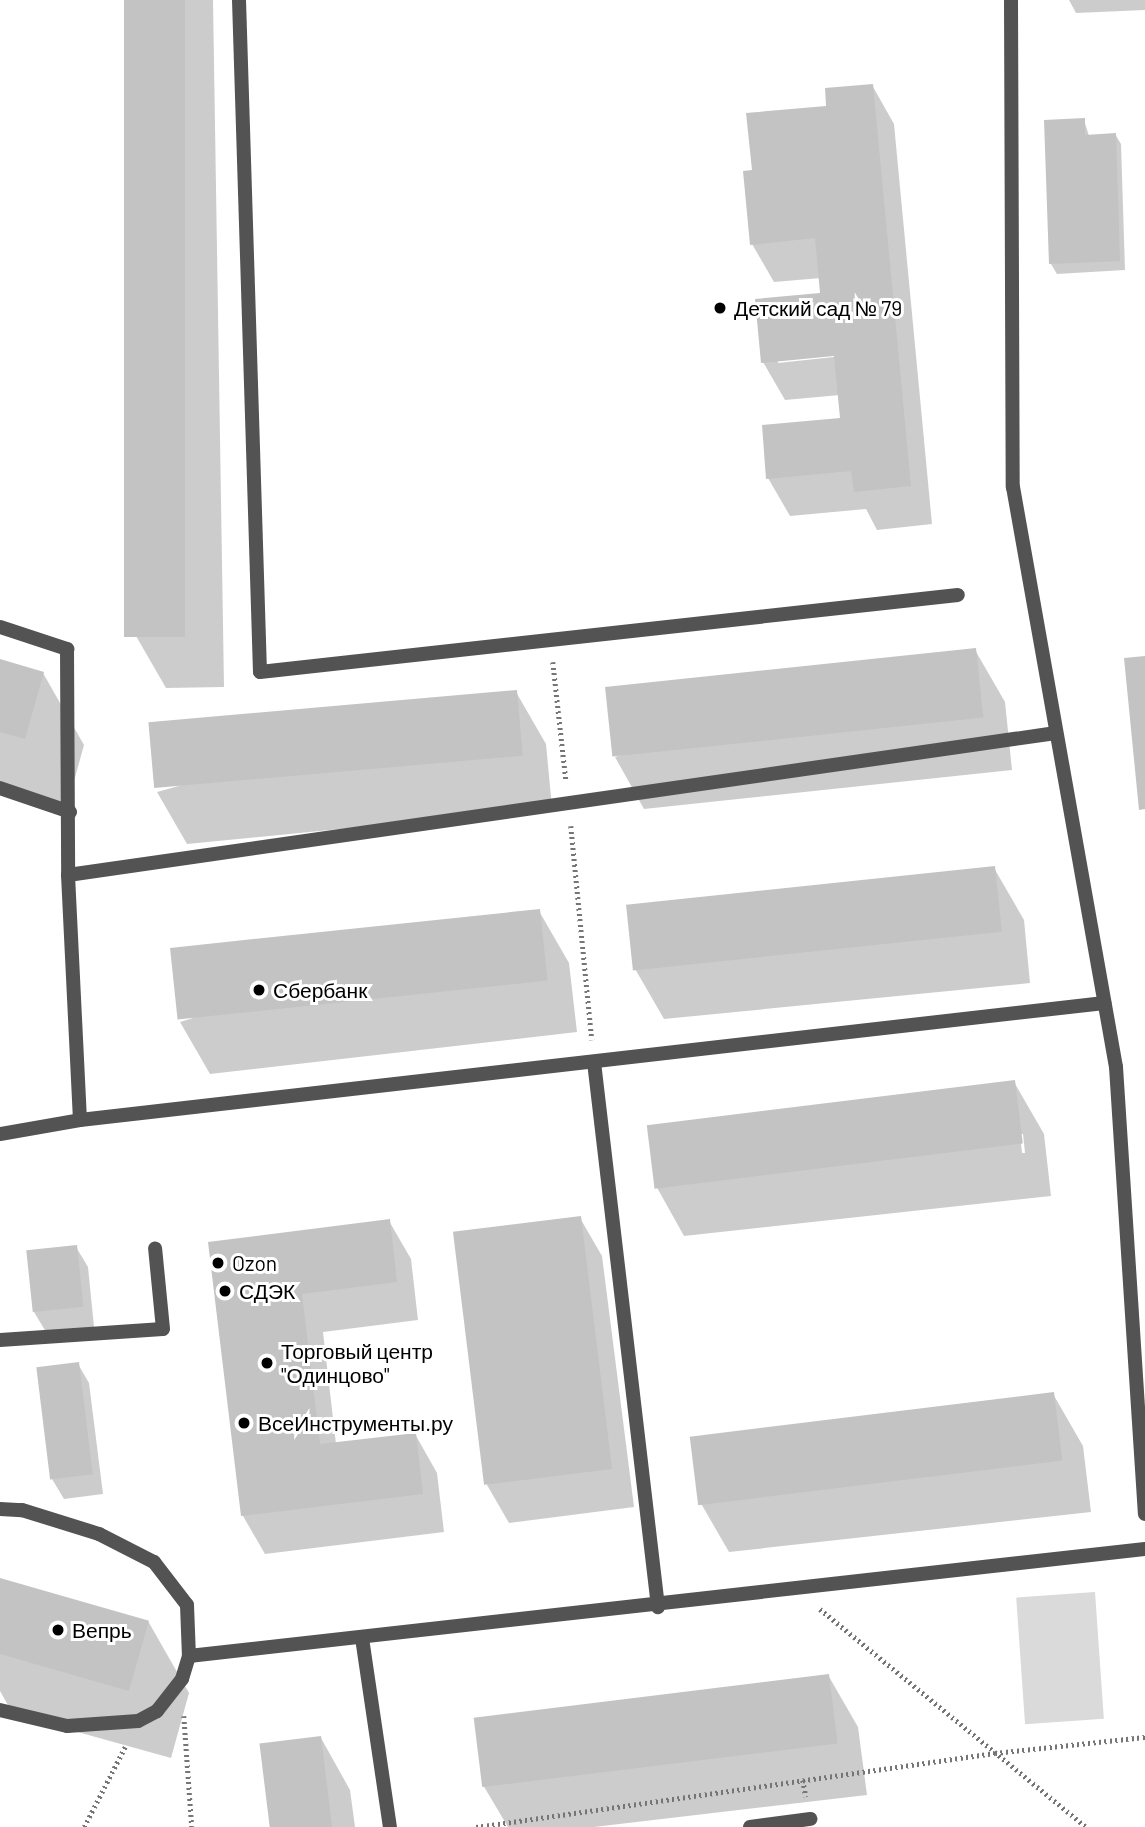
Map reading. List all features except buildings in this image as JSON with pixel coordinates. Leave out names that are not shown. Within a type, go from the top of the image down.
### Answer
[{"type":"lane","points":[[239,0],[260,672],[958,595]]},
{"type":"lane","points":[[1011,0],[1013,487],[1115,1067],[1145,1514]]},
{"type":"lane","points":[[0,627],[67,649],[68,874],[80,1120]]},
{"type":"lane","points":[[68,874],[1056,733]]},
{"type":"lane","points":[[0,788],[69,812]]},
{"type":"lane","points":[[0,1134],[80,1120],[1104,1003]]},
{"type":"lane","points":[[594,1062],[658,1607]]},
{"type":"lane","points":[[0,1340],[163,1328],[155,1248]]},
{"type":"lane","points":[[0,1508],[22,1510],[99,1534],[154,1562],[187,1605],[189,1656],[182,1679],[157,1711],[138,1721],[66,1726],[0,1710]]},
{"type":"lane","points":[[189,1656],[658,1607],[1145,1549]]},
{"type":"lane","points":[[362,1638],[390,1827]]},
{"type":"lane","points":[[750,1827],[810,1819]]},
{"type":"path","points":[[551,640],[594,1062]]},
{"type":"path","points":[[820,1609],[1086,1827]]},
{"type":"path","points":[[182,1679],[191,1827]]},
{"type":"path","points":[[84,1827],[138,1721]]},
{"type":"path","points":[[476,1827],[995,1753],[1145,1737]]},
{"type":"shaded area","points":[[1095,1592],[1104,1719],[1025,1724],[1016,1598]]},
{"type":"place","name":"Детский сад № 79","points":[[720,308]]},
{"type":"place","name":"Сбербанк","points":[[259,990]]},
{"type":"place","name":"Ozon","points":[[218,1263]]},
{"type":"place","name":"СДЭК","points":[[225,1291]]},
{"type":"place","name":"Торговый центр \"Одинцово\"","points":[[267,1363]]},
{"type":"place","name":"ВсеИнструменты.ру","points":[[244,1423]]},
{"type":"place","name":"Вепрь","points":[[58,1630]]}]
